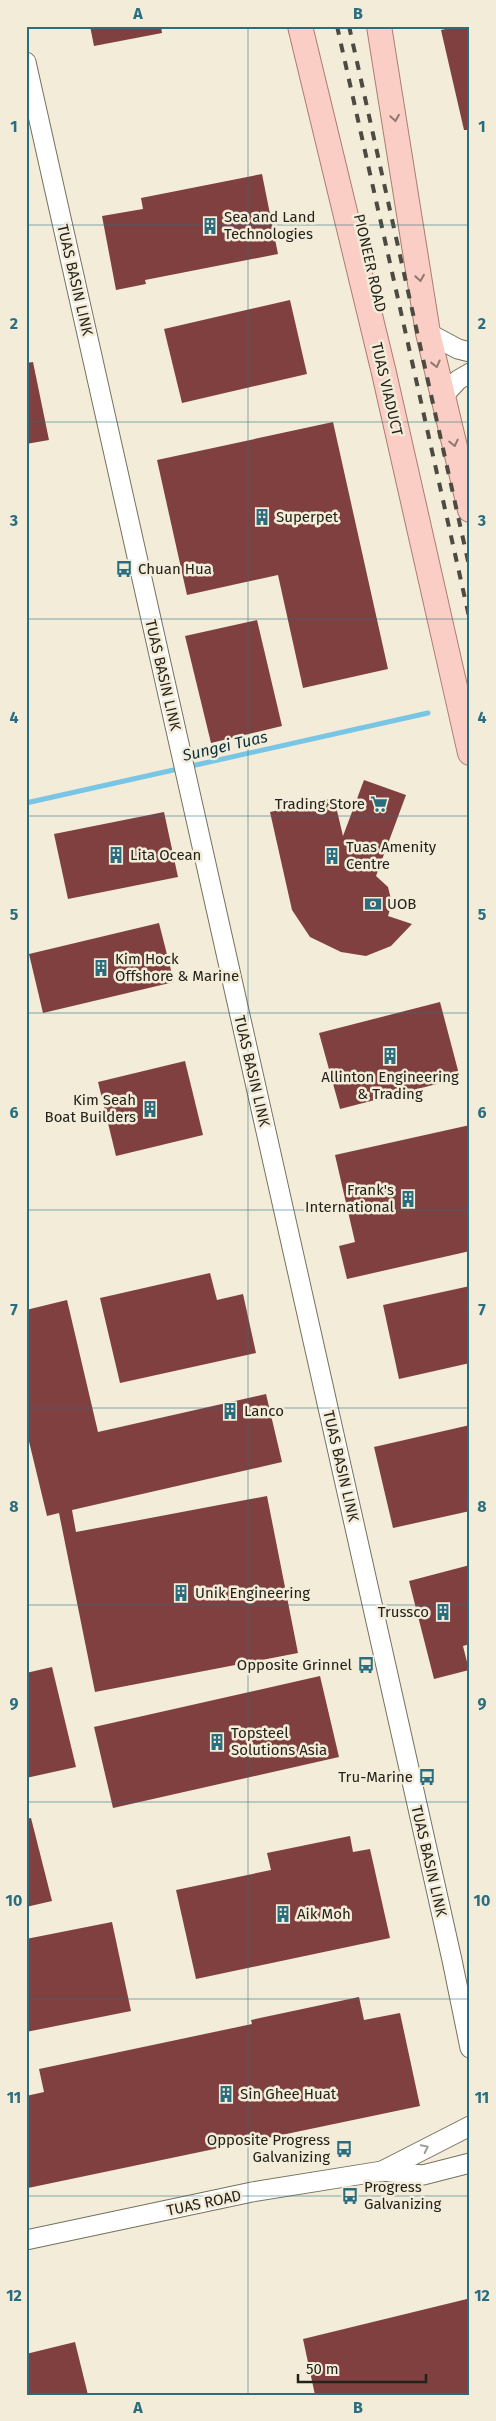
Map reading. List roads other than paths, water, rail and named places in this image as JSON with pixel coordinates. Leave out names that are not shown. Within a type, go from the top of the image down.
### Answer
[{"type":"main road","name":"TUAS VIADUCT","points":[[300,26],[384,373],[470,753]]},
{"type":"main road","name":"PIONEER ROAD","points":[[314,26],[395,370],[470,705]]},
{"type":"main road","points":[[379,26],[428,333],[470,510]]},
{"type":"street","name":"TUAS BASIN LINK","points":[[26,62],[30,94],[189,786],[452,1960],[470,2048]]},
{"type":"street","points":[[428,333],[458,349],[470,352]]},
{"type":"street","points":[[444,395],[458,380],[470,373]]},
{"type":"street","name":"TUAS ROAD","points":[[382,2171],[470,2126]]},
{"type":"street","name":"TUAS ROAD","points":[[26,2240],[252,2192],[382,2171],[423,2175],[470,2163]]},
{"type":"waterway","name":"Sungei Tuas","points":[[26,803],[428,713]]},
{"type":"railway","points":[[337,26],[470,621]]},
{"type":"railway","points":[[349,26],[470,570]]},
{"type":"place","name":"Sea and Land Technologies","points":[[210,226]]},
{"type":"place","name":"Superpet","points":[[262,517]]},
{"type":"place","name":"Chuan Hua","points":[[124,569]]},
{"type":"place","name":"Trading Store","points":[[379,804]]},
{"type":"place","name":"Lita Ocean","points":[[116,855]]},
{"type":"place","name":"Tuas Amenity Centre","points":[[332,856]]},
{"type":"place","name":"UOB","points":[[373,904]]},
{"type":"place","name":"Kim Hock Offshore & Marine","points":[[101,968]]},
{"type":"place","name":"Allinton Engineering & Trading","points":[[390,1056]]},
{"type":"place","name":"Kim Seah Boat Builders","points":[[150,1109]]},
{"type":"place","name":"Frank's International","points":[[408,1199]]},
{"type":"place","name":"Lanco","points":[[230,1411]]},
{"type":"place","name":"Unik Engineering","points":[[181,1593]]},
{"type":"place","name":"Trussco","points":[[443,1612]]},
{"type":"place","name":"Opposite Grinnel","points":[[366,1665]]},
{"type":"place","name":"Topsteel Solutions Asia","points":[[217,1742]]},
{"type":"place","name":"Tru-Marine","points":[[427,1777]]},
{"type":"place","name":"Aik Moh","points":[[283,1914]]},
{"type":"place","name":"Sin Ghee Huat","points":[[226,2094]]},
{"type":"place","name":"Opposite Progress Galvanizing","points":[[344,2149]]},
{"type":"place","name":"Progress Galvanizing","points":[[350,2196]]}]
